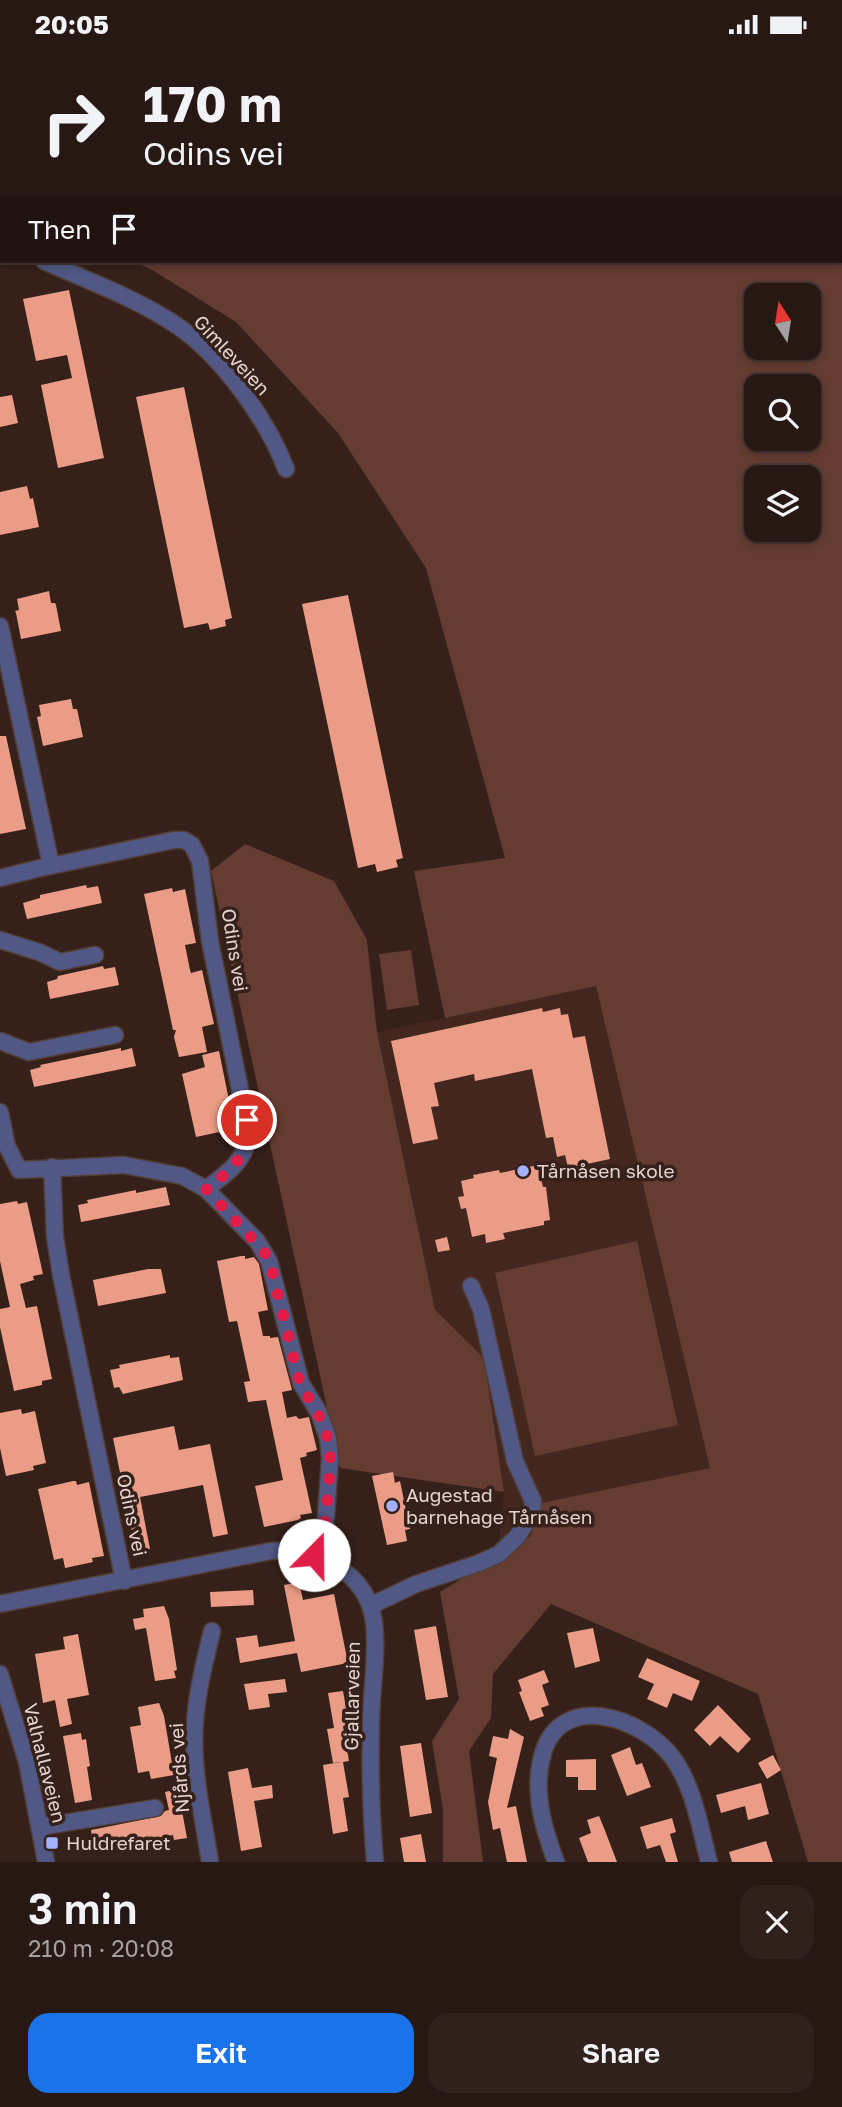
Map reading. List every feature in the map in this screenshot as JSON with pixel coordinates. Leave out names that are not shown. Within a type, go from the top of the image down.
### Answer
[{"type":"street","name":"Gimleveien","points":[[48,263],[158,314],[188,334],[256,411],[275,442],[286,469]]},
{"type":"street","points":[[0,626],[51,866]]},
{"type":"street","name":"Odins vei","points":[[0,878],[180,839],[192,845],[198,854],[203,874],[210,941],[249,1134],[238,1161],[206,1189]]},
{"type":"street","points":[[0,940],[39,952],[60,963],[95,955]]},
{"type":"street","points":[[0,1041],[29,1052],[115,1035]]},
{"type":"street","points":[[0,1112],[8,1146],[19,1170],[92,1165],[142,1168],[182,1176],[206,1189],[264,1251],[272,1271],[300,1383],[324,1425],[330,1448],[326,1517],[318,1556]]},
{"type":"street","name":"Odins vei","points":[[52,1167],[55,1237],[61,1275],[124,1581]]},
{"type":"street","points":[[370,1606],[416,1584],[479,1563],[499,1553],[517,1537],[534,1507],[516,1461],[481,1309],[471,1286]]},
{"type":"street","name":"Gjallarveien","points":[[0,1604],[271,1551],[293,1551],[318,1556],[340,1567],[365,1595],[374,1629],[370,1726],[375,1862]]},
{"type":"street","name":"Njårds vei","points":[[210,1862],[198,1789],[194,1732],[200,1681],[212,1631]]},
{"type":"street","name":"Valhallaveien","points":[[0,1674],[27,1762],[46,1862]]},
{"type":"street","points":[[556,1862],[542,1820],[538,1794],[538,1777],[544,1751],[556,1731],[574,1719],[596,1716],[619,1719],[649,1734],[672,1756],[688,1789],[709,1862]]},
{"type":"street","points":[[40,1827],[155,1808]]},
{"type":"shaded area","points":[[135,263],[842,263],[842,1862],[808,1862],[758,1694],[551,1604],[493,1674],[491,1718],[469,1751],[483,1862],[443,1862],[443,1810],[432,1741],[459,1699],[440,1592],[531,1536],[537,1504],[710,1468],[596,986],[445,1018],[414,871],[505,858],[426,568],[338,433],[236,322],[149,268]]},
{"type":"shaded area","points":[[245,844],[334,881],[367,940],[377,1032],[435,1310],[484,1358],[504,1492],[340,1468],[211,871]]},
{"type":"shaded area","points":[[411,950],[419,1005],[387,1010],[379,954]]},
{"type":"shaded area","name":"Tårnåsen skole","points":[[596,986],[710,1468],[538,1504],[531,1536],[498,1556],[504,1492],[484,1358],[435,1311],[377,1032]]},
{"type":"shaded area","points":[[637,1241],[678,1425],[535,1456],[495,1273]]},
{"type":"building","points":[[69,290],[104,458],[58,468],[41,385],[72,378],[67,355],[36,361],[23,299]]},
{"type":"building","points":[[184,387],[232,618],[225,620],[226,626],[210,630],[208,623],[184,628],[136,397]]},
{"type":"building","points":[[12,395],[18,423],[0,427],[0,397]]},
{"type":"building","points":[[27,486],[30,499],[33,498],[39,527],[0,535],[0,492]]},
{"type":"building","points":[[49,591],[51,603],[56,605],[61,631],[21,639],[15,611],[19,610],[17,599]]},
{"type":"building","points":[[348,595],[403,858],[396,860],[398,867],[377,872],[375,864],[358,868],[302,604]]},
{"type":"building","points":[[71,699],[73,709],[77,709],[83,737],[43,746],[37,717],[41,716],[39,705]]},
{"type":"building","points":[[0,736],[6,736],[26,829],[0,834]]},
{"type":"building","points":[[86,885],[87,888],[98,886],[102,903],[27,919],[23,903],[40,898],[40,895]]},
{"type":"building","points":[[172,888],[173,892],[185,889],[196,943],[185,945],[190,970],[191,973],[202,970],[214,1024],[202,1027],[207,1052],[179,1057],[174,1037],[176,1030],[173,1030],[144,894]]},
{"type":"building","points":[[103,966],[104,969],[115,967],[119,985],[50,999],[47,982],[57,979],[58,976]]},
{"type":"building","points":[[542,1008],[543,1012],[560,1008],[561,1015],[568,1014],[573,1038],[585,1036],[610,1159],[568,1168],[565,1155],[557,1157],[553,1137],[546,1138],[532,1069],[475,1081],[474,1074],[434,1083],[439,1106],[431,1107],[438,1139],[413,1144],[391,1041]]},
{"type":"building","points":[[121,1048],[121,1051],[132,1048],[136,1066],[34,1087],[30,1070],[41,1067],[40,1065]]},
{"type":"building","points":[[219,1051],[234,1125],[224,1128],[224,1131],[196,1137],[182,1074],[205,1067],[202,1055]]},
{"type":"building","points":[[538,1165],[543,1187],[546,1187],[550,1220],[544,1221],[544,1225],[503,1233],[505,1239],[486,1243],[485,1234],[472,1237],[466,1208],[461,1209],[458,1197],[464,1196],[461,1181],[474,1178],[473,1175],[499,1170],[500,1173]]},
{"type":"building","points":[[166,1187],[170,1205],[81,1222],[78,1205],[88,1203],[87,1200]]},
{"type":"building","points":[[17,1201],[18,1204],[27,1202],[43,1274],[33,1276],[34,1280],[20,1284],[26,1308],[37,1306],[52,1379],[42,1381],[42,1385],[14,1391],[0,1327],[0,1309],[10,1307],[0,1261],[0,1204]]},
{"type":"building","points":[[447,1237],[450,1250],[438,1252],[435,1240]]},
{"type":"building","points":[[245,1256],[245,1259],[254,1257],[259,1264],[268,1310],[258,1312],[263,1336],[278,1337],[292,1390],[282,1392],[287,1418],[309,1417],[317,1450],[300,1458],[312,1513],[300,1515],[298,1520],[264,1527],[255,1486],[283,1480],[266,1400],[248,1402],[244,1382],[250,1381],[237,1321],[229,1322],[217,1261]]},
{"type":"building","points":[[161,1269],[166,1293],[98,1306],[93,1280]]},
{"type":"building","points":[[170,1355],[170,1358],[179,1357],[183,1380],[123,1394],[119,1387],[114,1388],[110,1370],[120,1368],[119,1365]]},
{"type":"building","points":[[21,1409],[22,1414],[35,1411],[46,1463],[33,1466],[34,1470],[6,1476],[0,1448],[0,1413]]},
{"type":"building","points":[[174,1426],[179,1450],[210,1444],[228,1534],[213,1537],[203,1485],[140,1497],[150,1549],[136,1552],[113,1438]]},
{"type":"building","name":"Augestad barnehage Tårnåsen","points":[[393,1472],[395,1483],[400,1481],[410,1529],[405,1530],[407,1541],[387,1545],[372,1476]]},
{"type":"building","points":[[76,1481],[77,1485],[89,1482],[104,1556],[92,1558],[93,1562],[65,1568],[63,1558],[54,1560],[38,1489]]},
{"type":"building","points":[[299,1582],[303,1600],[334,1594],[348,1663],[301,1672],[297,1653],[240,1663],[236,1638],[257,1635],[259,1647],[295,1641],[284,1585]]},
{"type":"building","points":[[253,1590],[254,1605],[211,1607],[210,1592]]},
{"type":"building","points":[[164,1606],[169,1619],[177,1670],[174,1671],[176,1678],[155,1681],[146,1628],[135,1630],[133,1619],[144,1617],[143,1609]]},
{"type":"building","points":[[436,1626],[448,1697],[426,1700],[414,1630]]},
{"type":"building","points":[[593,1628],[600,1661],[575,1668],[567,1633]]},
{"type":"building","points":[[78,1634],[89,1695],[67,1699],[72,1724],[60,1727],[55,1700],[43,1703],[35,1654],[65,1649],[63,1637]]},
{"type":"building","points":[[647,1658],[700,1681],[692,1701],[673,1693],[667,1708],[647,1699],[654,1684],[638,1677]]},
{"type":"building","points":[[544,1670],[549,1682],[542,1685],[549,1705],[541,1708],[544,1716],[530,1721],[519,1692],[522,1691],[518,1680]]},
{"type":"building","points":[[285,1679],[287,1692],[268,1694],[270,1707],[249,1710],[244,1684]]},
{"type":"building","points":[[343,1691],[349,1725],[343,1726],[349,1761],[343,1762],[349,1797],[343,1798],[348,1831],[333,1834],[323,1765],[341,1762],[333,1763],[327,1729],[334,1728],[328,1693]]},
{"type":"building","points":[[159,1703],[164,1716],[174,1775],[151,1779],[149,1771],[138,1773],[130,1727],[141,1725],[138,1707]]},
{"type":"building","points":[[718,1705],[751,1739],[738,1753],[720,1736],[710,1746],[694,1730]]},
{"type":"building","points":[[510,1729],[524,1737],[507,1808],[516,1806],[527,1862],[507,1862],[500,1828],[493,1830],[488,1802],[497,1758],[489,1756],[493,1736],[508,1739]]},
{"type":"building","points":[[81,1733],[82,1740],[86,1739],[92,1800],[75,1803],[63,1736]]},
{"type":"building","points":[[421,1743],[432,1813],[410,1817],[400,1746]]},
{"type":"building","points":[[630,1747],[636,1765],[642,1763],[651,1787],[627,1796],[611,1755]]},
{"type":"building","points":[[773,1755],[781,1770],[767,1779],[758,1763]]},
{"type":"building","points":[[596,1759],[596,1790],[578,1790],[578,1777],[566,1777],[566,1760]]},
{"type":"building","points":[[248,1768],[252,1788],[272,1785],[273,1798],[254,1801],[262,1847],[241,1851],[228,1772]]},
{"type":"building","points":[[761,1783],[769,1814],[748,1820],[745,1806],[721,1813],[716,1795]]},
{"type":"building","points":[[178,1789],[187,1838],[174,1840],[173,1835],[94,1849],[91,1830],[161,1816],[169,1810],[165,1792]]},
{"type":"building","points":[[599,1816],[617,1862],[588,1862],[579,1838],[591,1833],[587,1820]]},
{"type":"building","points":[[672,1818],[676,1832],[670,1834],[678,1862],[666,1862],[660,1845],[647,1849],[640,1827]]},
{"type":"building","points":[[421,1834],[426,1862],[404,1862],[400,1838]]},
{"type":"building","points":[[766,1841],[773,1862],[732,1862],[729,1852]]},
{"type":"place","name":"Tårnåsen skole","points":[[523,1171]]},
{"type":"place","name":"Augestad barnehage Tårnåsen","points":[[392,1506]]},
{"type":"place","name":"Huldrefaret","points":[[52,1843]]},
{"type":"route","points":[[247,1120],[248,1139],[242,1155],[228,1173],[206,1189],[257,1241],[269,1261],[300,1383],[324,1425],[330,1448],[326,1517],[318,1556],[314,1555]]}]
